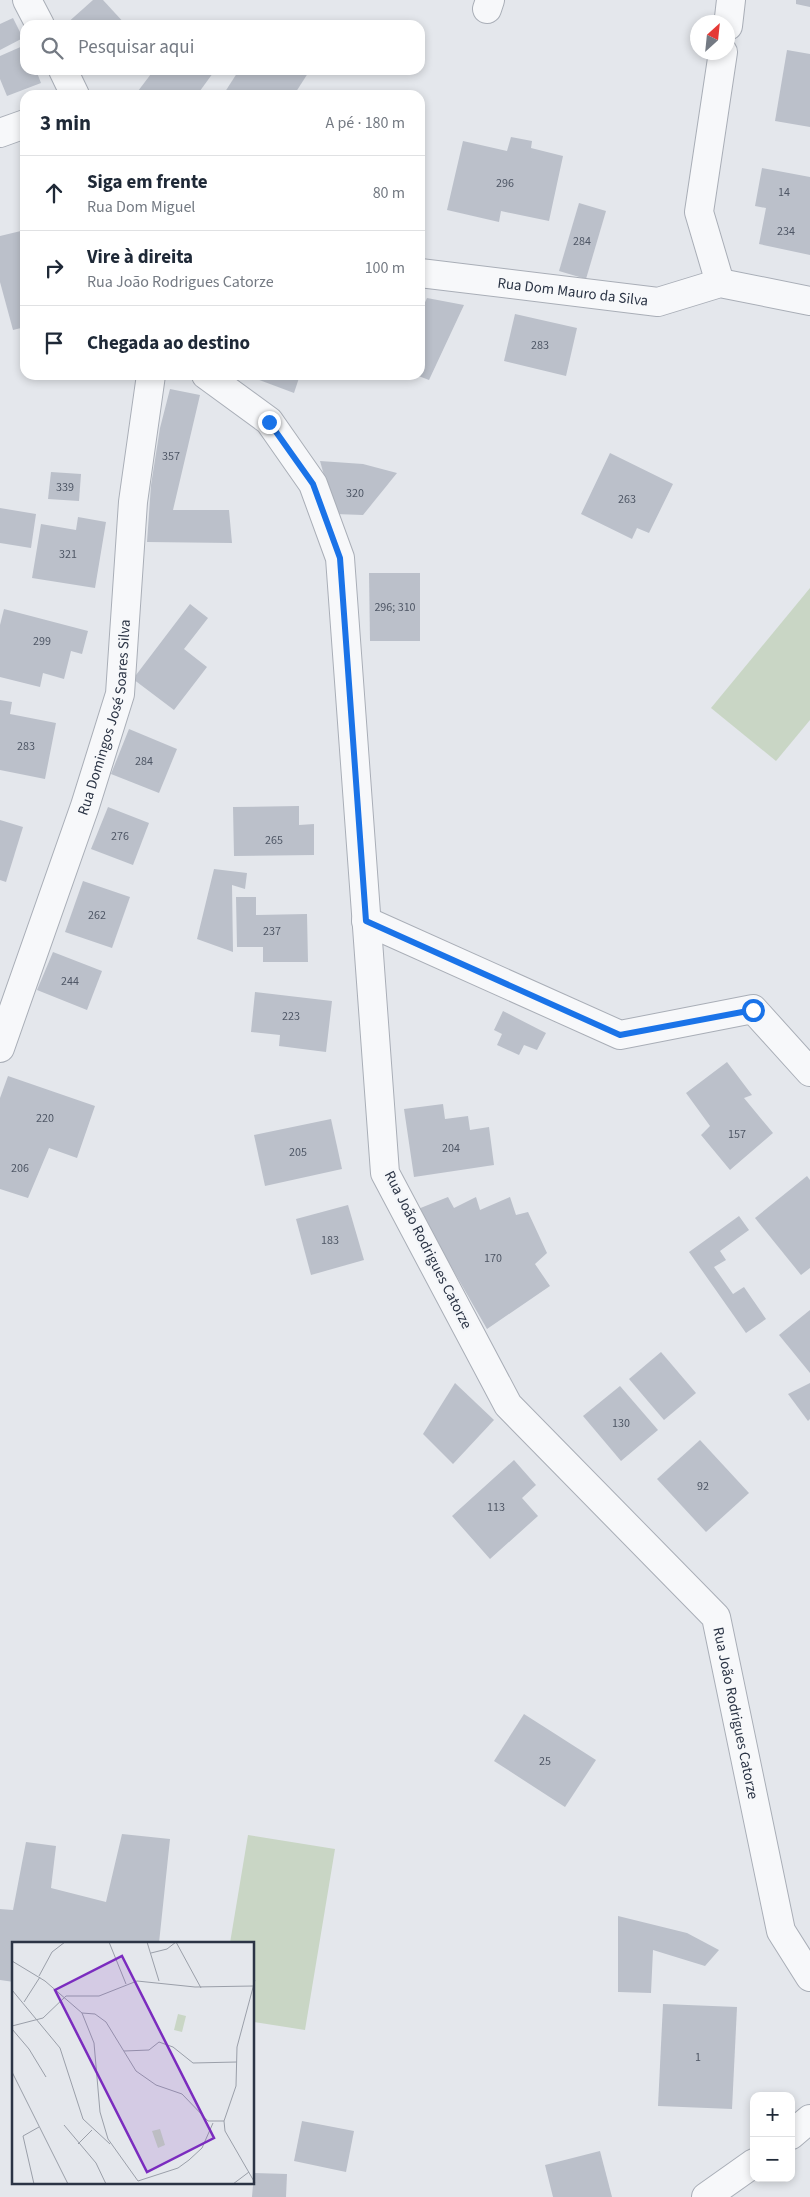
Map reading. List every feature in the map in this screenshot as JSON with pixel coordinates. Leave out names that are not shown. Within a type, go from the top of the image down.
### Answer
[{"type":"street","points":[[26,0],[37,20]]},
{"type":"street","points":[[729,15],[731,0]]},
{"type":"street","points":[[720,283],[699,212],[723,60]]},
{"type":"street","points":[[65,75],[73,90]]},
{"type":"street","points":[[0,133],[20,126]]},
{"type":"street","name":"Rua Dom Mauro da Silva","points":[[425,274],[658,302],[720,283],[810,301]]},
{"type":"street","name":"Rua Domingos José Soares Silva","points":[[0,1048],[85,806],[120,694],[132,502],[150,380]]},
{"type":"street","name":"Rua João Rodrigues Catorze","points":[[213,380],[269,422],[313,484],[340,558],[385,1173],[508,1405],[716,1617],[781,1932],[810,1977]]},
{"type":"street","points":[[366,921],[620,1035],[753,1010],[810,1072]]},
{"type":"street","points":[[795,2131],[810,2118]]},
{"type":"street","points":[[706,2197],[750,2165]]},
{"type":"green space","points":[[810,588],[810,720],[776,761],[711,708]]},
{"type":"green space","points":[[248,1835],[335,1849],[305,2030],[255,2022],[255,1942],[230,1942]]},
{"type":"building","points":[[93,0],[103,0],[121,20],[71,20]]},
{"type":"building","points":[[796,0],[810,0],[810,7],[796,4]]},
{"type":"building","points":[[13,18],[20,32],[20,40],[0,50],[0,24]]},
{"type":"building","points":[[20,47],[20,75],[38,75],[41,83],[7,96],[0,79],[0,56]]},
{"type":"building","points":[[787,50],[810,54],[810,127],[775,121]]},
{"type":"building","points":[[150,75],[212,75],[201,90],[139,90]]},
{"type":"building","points":[[236,75],[307,75],[297,90],[226,90]]},
{"type":"building","points":[[511,137],[532,141],[531,148],[563,156],[549,221],[501,211],[499,222],[447,210],[463,141],[507,151]]},
{"type":"building","points":[[762,168],[810,177],[810,255],[759,244],[766,208],[755,206]]},
{"type":"building","points":[[579,203],[606,211],[586,279],[559,271]]},
{"type":"building","points":[[20,231],[20,328],[13,330],[0,282],[0,236]]},
{"type":"building","points":[[427,298],[464,305],[429,380],[425,378],[425,302]]},
{"type":"building","points":[[515,314],[577,328],[566,376],[504,361]]},
{"type":"building","points":[[259,380],[298,380],[294,393]]},
{"type":"building","points":[[170,389],[200,395],[173,510],[229,510],[232,543],[147,542],[151,485],[160,428]]},
{"type":"building","points":[[610,453],[673,484],[649,533],[637,528],[632,539],[581,514]]},
{"type":"building","points":[[320,461],[363,464],[397,473],[363,515],[335,514]]},
{"type":"building","points":[[51,472],[81,474],[79,501],[48,499]]},
{"type":"building","points":[[0,508],[36,514],[31,548],[0,543]]},
{"type":"building","points":[[78,517],[106,522],[95,588],[32,578],[41,524],[76,530]]},
{"type":"building","points":[[369,573],[420,573],[420,641],[370,641]]},
{"type":"building","points":[[190,604],[208,618],[184,649],[207,667],[174,710],[133,679]]},
{"type":"building","points":[[4,609],[88,631],[82,654],[71,651],[64,679],[43,673],[40,687],[0,677],[0,625]]},
{"type":"building","points":[[0,700],[12,702],[10,714],[56,723],[45,779],[0,770]]},
{"type":"building","points":[[129,729],[177,749],[159,793],[111,774]]},
{"type":"building","points":[[299,806],[299,825],[314,824],[314,855],[234,856],[233,807]]},
{"type":"building","points":[[108,807],[149,823],[133,865],[91,849]]},
{"type":"building","points":[[0,820],[23,827],[6,882],[0,880]]},
{"type":"building","points":[[214,869],[247,873],[245,889],[232,885],[233,952],[197,939]]},
{"type":"building","points":[[83,881],[130,897],[112,948],[65,932]]},
{"type":"building","points":[[236,897],[256,897],[256,915],[307,914],[308,962],[263,962],[263,947],[237,947]]},
{"type":"building","points":[[53,952],[102,971],[87,1010],[37,990]]},
{"type":"building","points":[[255,992],[332,1001],[326,1052],[279,1046],[280,1035],[251,1032]]},
{"type":"building","points":[[503,1011],[546,1033],[537,1050],[524,1045],[519,1055],[497,1045],[502,1034],[494,1030]]},
{"type":"building","points":[[727,1062],[752,1095],[744,1098],[773,1133],[730,1170],[701,1135],[710,1126],[686,1093]]},
{"type":"building","points":[[8,1076],[95,1106],[77,1158],[49,1148],[28,1198],[0,1189],[0,1098]]},
{"type":"building","points":[[443,1104],[445,1119],[468,1116],[470,1130],[489,1127],[494,1165],[414,1177],[404,1109]]},
{"type":"building","points":[[331,1119],[342,1169],[265,1186],[254,1135]]},
{"type":"building","points":[[807,1176],[810,1180],[810,1268],[801,1275],[755,1218]]},
{"type":"building","points":[[448,1197],[454,1208],[476,1197],[480,1210],[510,1197],[516,1215],[528,1212],[547,1253],[535,1264],[550,1286],[487,1329],[418,1209]]},
{"type":"building","points":[[348,1205],[364,1260],[311,1275],[296,1219]]},
{"type":"building","points":[[739,1216],[749,1230],[720,1251],[726,1260],[714,1267],[733,1294],[744,1287],[766,1319],[746,1333],[689,1252]]},
{"type":"building","points":[[810,1310],[810,1373],[779,1335]]},
{"type":"building","points":[[661,1352],[696,1393],[664,1420],[629,1379]]},
{"type":"building","points":[[455,1383],[494,1420],[453,1464],[423,1434]]},
{"type":"building","points":[[810,1383],[810,1419],[808,1421],[788,1394]]},
{"type":"building","points":[[620,1386],[658,1430],[621,1461],[583,1416]]},
{"type":"building","points":[[700,1440],[749,1493],[706,1532],[657,1479]]},
{"type":"building","points":[[514,1460],[536,1485],[522,1498],[538,1516],[490,1559],[452,1516]]},
{"type":"building","points":[[524,1714],[596,1760],[565,1807],[494,1761]]},
{"type":"building","points":[[122,1834],[170,1839],[159,1942],[12,1942],[12,1982],[0,1980],[0,1909],[13,1910],[26,1842],[56,1846],[51,1888],[106,1902]]},
{"type":"building","points":[[618,1916],[687,1933],[719,1950],[705,1966],[653,1950],[651,1993],[618,1992]]},
{"type":"building","points":[[663,2004],[737,2007],[732,2109],[658,2106]]},
{"type":"building","points":[[302,2121],[354,2131],[346,2172],[294,2161]]},
{"type":"building","points":[[600,2151],[612,2197],[553,2197],[545,2165]]},
{"type":"building","points":[[255,2173],[287,2174],[286,2197],[252,2197]]},
{"type":"route","points":[[269,422],[313,484],[340,558],[366,921],[620,1035],[753,1010]]}]
